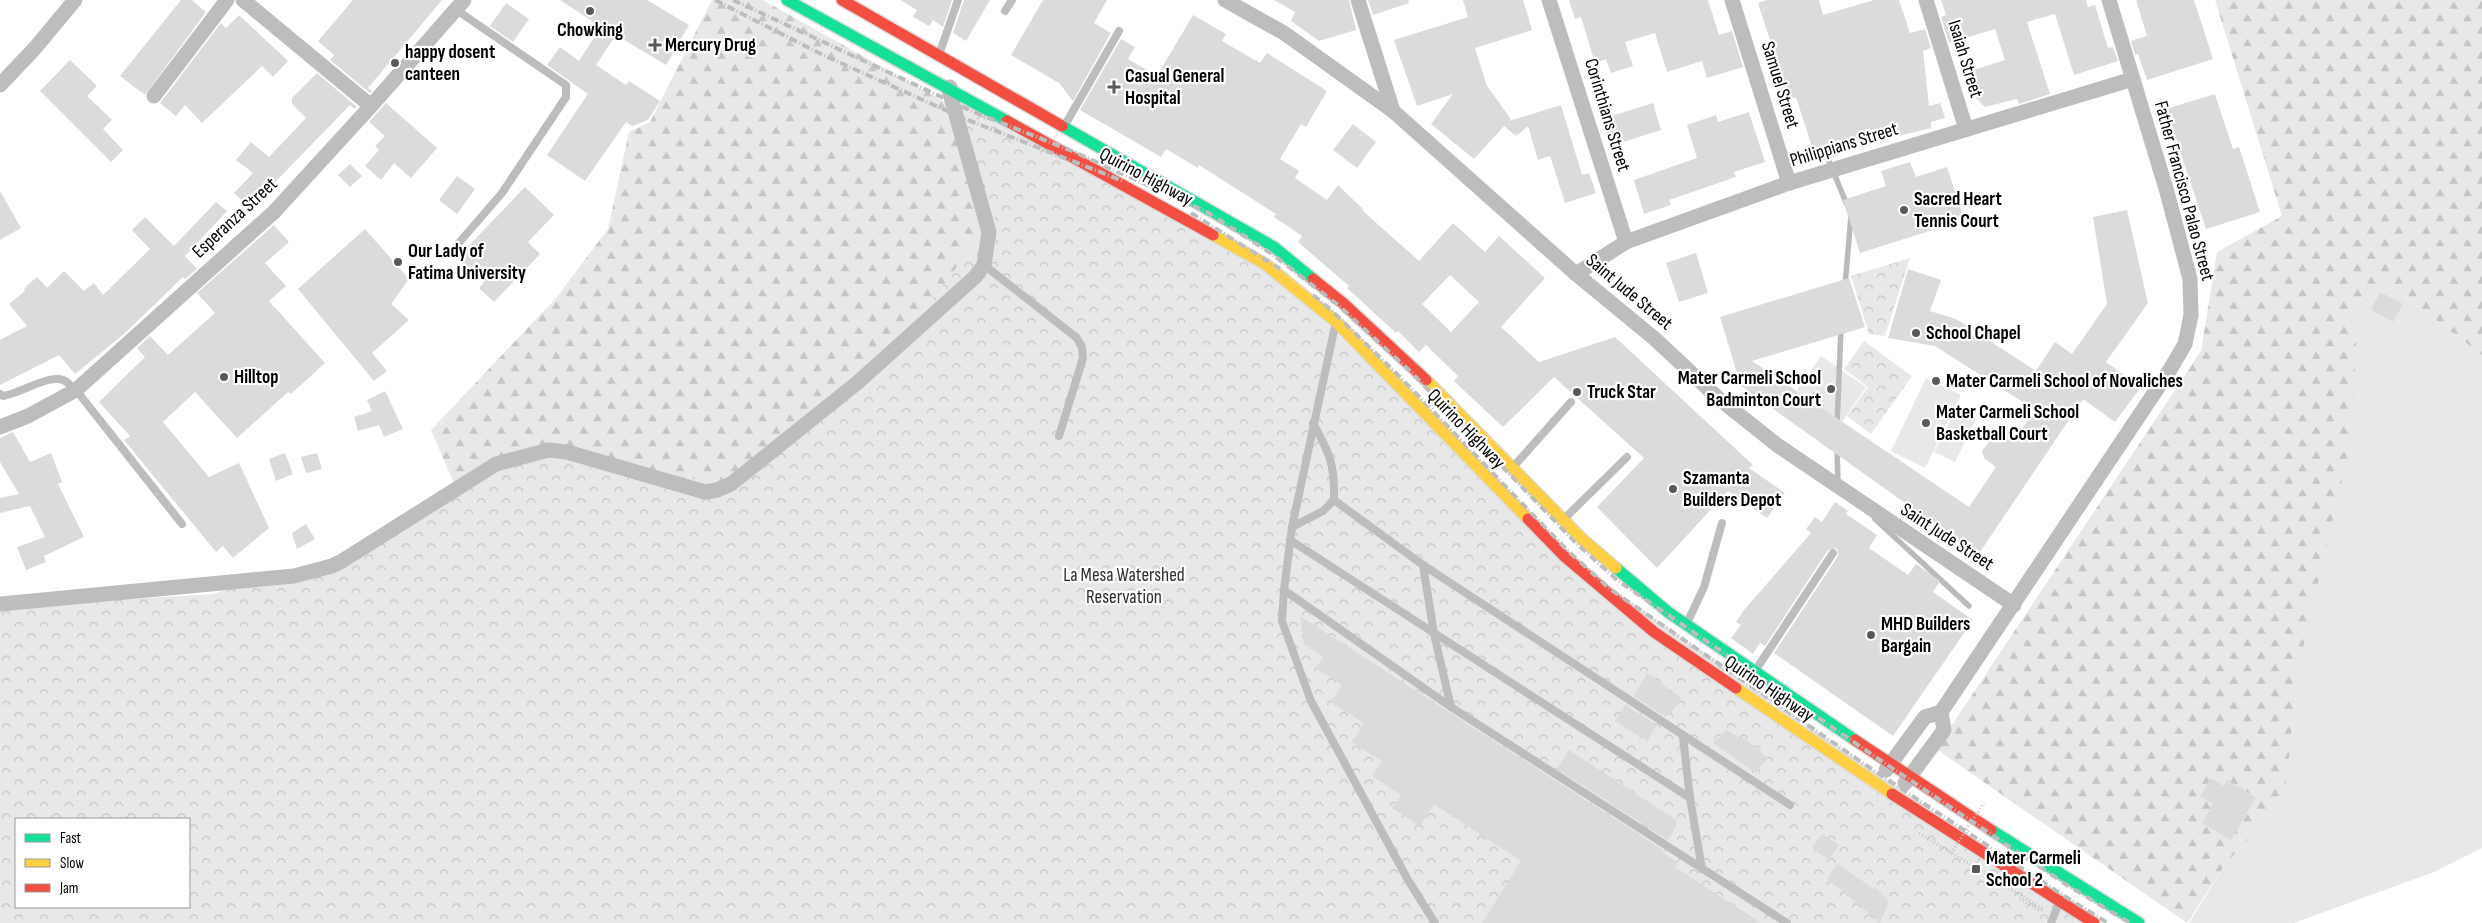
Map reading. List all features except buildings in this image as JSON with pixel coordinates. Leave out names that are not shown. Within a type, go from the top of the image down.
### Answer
[{"type":"main road","name":"Quirino Highway","points":[[787,0],[1238,247],[1340,313],[1413,366],[1563,520],[1623,575],[1694,630],[1910,777],[2065,892],[2094,923]]},
{"type":"main road","name":"Quirino Highway","points":[[842,0],[1274,247],[1340,313],[1564,556],[1654,632],[1896,796],[2065,892],[2139,923]]},
{"type":"street","points":[[0,84],[35,48],[75,0]]},
{"type":"street","points":[[154,96],[227,0]]},
{"type":"street","points":[[243,0],[371,106]]},
{"type":"street","name":"Saint Jude Street","points":[[1225,0],[1284,33],[1394,111],[1576,274],[1655,339],[1718,398],[1777,445],[2014,605]]},
{"type":"street","points":[[1358,0],[1394,111]]},
{"type":"street","name":"Corinthians Street","points":[[1550,0],[1626,242]]},
{"type":"street","name":"Samuel Street","points":[[1732,0],[1789,182]]},
{"type":"street","name":"Isaiah Street","points":[[1926,0],[1966,129]]},
{"type":"street","name":"Father Francisco Palao Street","points":[[1876,783],[1925,717],[1941,712],[2014,605],[2185,344],[2191,315],[2190,279],[2109,0]]},
{"type":"street","name":"Esperanza Street","points":[[0,427],[28,416],[76,390],[274,212],[371,106],[459,5]]},
{"type":"street","points":[[0,604],[294,576],[332,566],[496,464],[549,450],[567,452],[705,492],[717,490],[731,484],[858,383],[975,277],[984,265],[989,232],[949,90],[961,68]]},
{"type":"street","name":"Philippians Street","points":[[1576,274],[1626,242],[1789,182],[2133,79]]},
{"type":"street","points":[[1896,796],[1944,730],[1941,712]]},
{"type":"lane","points":[[939,56],[958,0]]},
{"type":"lane","points":[[1006,11],[1012,0]]},
{"type":"lane","points":[[458,245],[502,193],[566,97],[567,90],[566,85],[459,5]]},
{"type":"lane","points":[[1064,127],[1119,31]]},
{"type":"lane","points":[[984,265],[1077,338],[1082,348],[1083,358],[1059,436]]},
{"type":"lane","points":[[1340,313],[1313,423],[1292,527],[1282,622],[1311,701],[1408,880],[1435,923]]},
{"type":"lane","points":[[0,394],[3,396],[14,395],[53,379],[64,380],[76,390],[182,524]]},
{"type":"lane","points":[[1512,468],[1571,402]]},
{"type":"lane","points":[[1292,527],[1323,511],[1334,500],[1332,459],[1313,423]]},
{"type":"lane","points":[[1563,520],[1627,457]]},
{"type":"lane","points":[[1334,500],[1423,565],[1790,805]]},
{"type":"lane","points":[[1694,630],[1687,620],[1704,587],[1722,523]]},
{"type":"lane","points":[[1290,540],[1690,798]]},
{"type":"lane","points":[[1755,671],[1833,553]]},
{"type":"lane","points":[[1423,565],[1434,634],[1451,707]]},
{"type":"lane","points":[[1284,590],[1451,707],[1787,923]]},
{"type":"lane","points":[[1684,737],[1690,798],[1702,869]]},
{"type":"lane","points":[[2051,923],[2065,892]]},
{"type":"path","points":[[1951,853],[1984,803]]},
{"type":"path","points":[[1919,834],[2042,908],[2041,911],[2018,898]]},
{"type":"green space","name":"La Mesa Watershed Reservation","points":[[712,0],[763,0],[1271,285],[1383,873],[0,923],[0,634],[272,607],[461,500],[431,430],[556,298],[608,229],[629,132],[650,122]]},
{"type":"green space","points":[[2215,0],[2482,0],[2482,355],[2387,283],[2342,313],[2356,343],[2353,432],[2299,666],[2284,802],[2226,863],[2187,923],[1936,749],[2201,351],[2217,252],[2282,216]]},
{"type":"green space","name":"La Mesa Watershed Reservation","points":[[949,90],[1265,264],[1564,556],[2094,923],[0,923],[0,610],[64,603],[213,594],[358,550],[469,477],[544,452],[717,483],[761,455],[915,322],[994,218]]},
{"type":"green space","points":[[1910,258],[1885,336],[1869,334],[1851,276]]},
{"type":"green space","points":[[2387,283],[2482,355],[2482,848],[2434,872],[2294,923],[2189,923],[2226,863],[2284,801],[2299,666],[2356,343],[2342,313]]},
{"type":"green space","points":[[1864,341],[1912,376],[1871,434],[1847,416],[1868,387],[1844,369]]},
{"type":"green space","name":"Mater Carmeli School Badminton Court","points":[[1821,356],[1866,387],[1842,422],[1797,390]]},
{"type":"green space","name":"Mater Carmeli School Basketball Court","points":[[1926,378],[1961,395],[1925,468],[1891,451]]},
{"type":"green space","points":[[1956,409],[1976,419],[1955,462],[1934,452]]},
{"type":"waterway","points":[[1826,154],[1847,205]]},
{"type":"waterway","points":[[1845,286],[1851,216]]},
{"type":"waterway","points":[[1837,426],[1841,328]]},
{"type":"waterway","points":[[1837,448],[1838,483]]},
{"type":"waterway","points":[[1875,519],[1969,606]]},
{"type":"railway","points":[[715,0],[823,55],[963,118],[1123,181]]},
{"type":"railway","points":[[733,0],[974,112],[1072,151],[1207,212],[1272,254],[1338,305],[1410,371],[1576,543],[1617,580],[1880,760],[2067,885],[2130,923]]},
{"type":"railway","points":[[1191,213],[1280,269]]},
{"type":"railway","points":[[1313,295],[1402,379],[1568,551],[1610,589],[1873,770],[2108,923]]},
{"type":"traffic: fast","points":[[787,0],[1007,121]]},
{"type":"traffic: fast","points":[[1062,126],[1274,247],[1313,279]]},
{"type":"traffic: fast","points":[[1616,568],[1668,612],[1855,740]]},
{"type":"traffic: fast","points":[[1991,830],[2139,923]]},
{"type":"traffic: slow","points":[[1213,235],[1265,264],[1336,322],[1528,519]]},
{"type":"traffic: slow","points":[[1426,380],[1582,539],[1616,568]]},
{"type":"traffic: slow","points":[[1736,688],[1892,794]]},
{"type":"traffic: jam","points":[[842,0],[1062,126]]},
{"type":"traffic: jam","points":[[1007,121],[1213,235]]},
{"type":"traffic: jam","points":[[1313,279],[1343,303],[1426,380]]},
{"type":"traffic: jam","points":[[1528,519],[1564,556],[1654,632],[1736,688]]},
{"type":"traffic: jam","points":[[1855,740],[1991,830]]},
{"type":"traffic: jam","points":[[1892,794],[2094,923]]},
{"type":"place","name":"Chowking","points":[[590,11]]},
{"type":"place","name":"Mercury Drug","points":[[655,45]]},
{"type":"place","name":"happy dosent canteen","points":[[395,63]]},
{"type":"place","name":"Casual General Hospital","points":[[1114,87]]},
{"type":"place","name":"Sacred Heart Tennis Court","points":[[1904,210]]},
{"type":"place","name":"Our Lady of Fatima University","points":[[398,262]]},
{"type":"place","name":"School Chapel","points":[[1916,333]]},
{"type":"place","name":"Hilltop","points":[[224,377]]},
{"type":"place","name":"Mater Carmeli School of Novaliches","points":[[1936,381]]},
{"type":"place","name":"Mater Carmeli School Badminton Court","points":[[1831,389]]},
{"type":"place","name":"Truck Star","points":[[1577,392]]},
{"type":"place","name":"Mater Carmeli School Basketball Court","points":[[1926,423]]},
{"type":"place","name":"Szamanta Builders Depot","points":[[1673,489]]},
{"type":"place","name":"MHD Builders Bargain","points":[[1871,635]]},
{"type":"place","name":"Mater Carmeli School 2","points":[[1976,869]]}]
